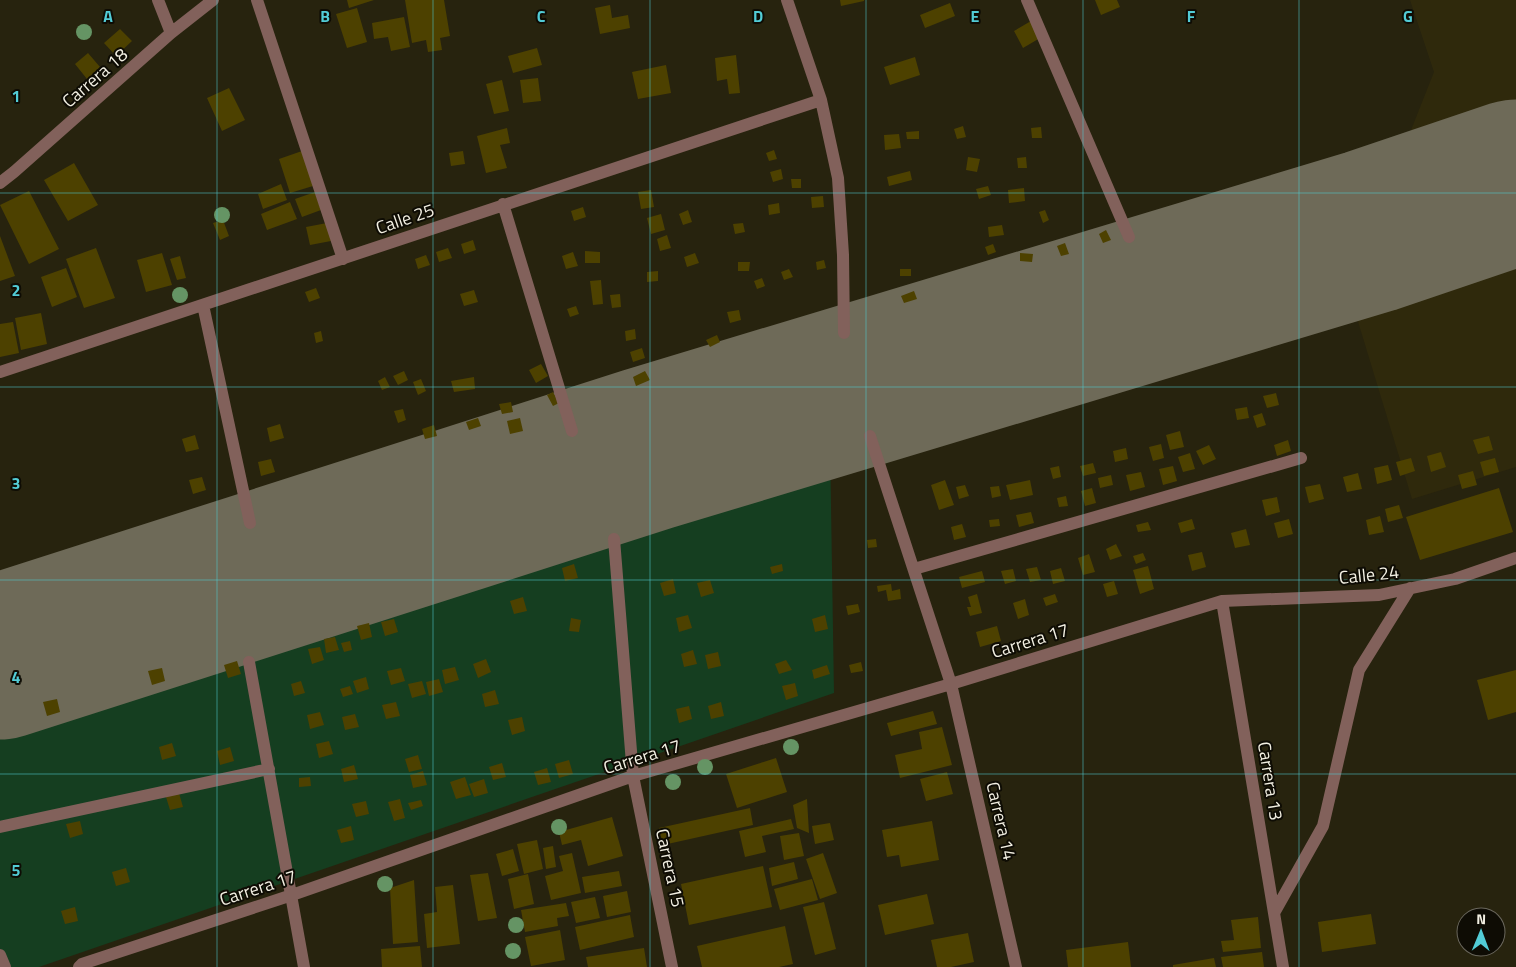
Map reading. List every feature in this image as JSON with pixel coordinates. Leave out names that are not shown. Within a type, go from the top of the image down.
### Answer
[{"type":"street","points":[[158,0],[171,33]]},
{"type":"street","name":"Carrera 18","points":[[0,183],[171,33],[213,0]]},
{"type":"street","points":[[257,0],[343,259]]},
{"type":"street","points":[[787,0],[821,100],[838,178],[843,255],[844,333]]},
{"type":"street","points":[[1027,0],[1129,237]]},
{"type":"street","name":"Calle 25","points":[[0,372],[821,100]]},
{"type":"street","points":[[503,204],[572,431]]},
{"type":"street","points":[[203,305],[250,522]]},
{"type":"street","name":"Carrera 14","points":[[870,436],[951,684],[1016,967]]},
{"type":"street","points":[[914,569],[1301,458]]},
{"type":"street","name":"Carrera 15","points":[[614,539],[633,776],[672,967]]},
{"type":"street","name":"Calle 24","points":[[1222,601],[1379,595],[1455,579],[1516,558]]},
{"type":"street","points":[[1274,913],[1323,826],[1359,670],[1410,588]]},
{"type":"street","name":"Carrera 17","points":[[79,967],[82,964],[292,895],[633,776],[951,684],[1222,601]]},
{"type":"street","name":"Carrera 13","points":[[1222,601],[1283,967]]},
{"type":"street","points":[[249,662],[304,967]]},
{"type":"street","points":[[0,827],[269,769]]},
{"type":"street","points":[[0,955],[5,967]]},
{"type":"shaded area","points":[[1410,0],[1516,0],[1516,467],[1412,499],[1349,292],[1434,72]]},
{"type":"green space","points":[[830,442],[834,693],[39,967],[0,967],[0,737]]},
{"type":"building","points":[[347,0],[374,0],[349,8]]},
{"type":"building","points":[[405,0],[444,0],[450,36],[440,38],[442,50],[428,52],[426,40],[412,43]]},
{"type":"building","points":[[840,0],[864,0],[864,1],[841,6]]},
{"type":"building","points":[[1095,0],[1117,0],[1120,7],[1101,15]]},
{"type":"building","points":[[950,3],[955,16],[925,28],[920,15]]},
{"type":"building","points":[[610,5],[612,18],[628,15],[630,28],[600,34],[595,8]]},
{"type":"building","points":[[357,8],[367,42],[347,48],[336,14]]},
{"type":"building","points":[[404,17],[410,47],[391,51],[388,37],[374,39],[372,23]]},
{"type":"building","points":[[1031,21],[1040,38],[1023,48],[1014,31]]},
{"type":"building","points":[[120,29],[132,41],[116,56],[104,43]]},
{"type":"building","points":[[537,48],[542,65],[513,73],[508,56]]},
{"type":"building","points":[[88,53],[100,67],[87,79],[75,64]]},
{"type":"building","points":[[736,55],[740,93],[729,94],[727,79],[717,81],[715,58]]},
{"type":"building","points":[[915,57],[920,75],[890,85],[884,67]]},
{"type":"building","points":[[666,65],[671,93],[638,99],[632,72]]},
{"type":"building","points":[[538,78],[541,101],[523,103],[520,80]]},
{"type":"building","points":[[502,80],[509,111],[494,114],[486,84]]},
{"type":"building","points":[[229,88],[245,120],[222,131],[207,98]]},
{"type":"building","points":[[963,126],[966,137],[957,139],[954,129]]},
{"type":"building","points":[[1041,127],[1042,138],[1032,138],[1031,128]]},
{"type":"building","points":[[507,128],[510,143],[500,145],[507,168],[486,173],[477,136]]},
{"type":"building","points":[[919,131],[919,139],[907,139],[906,132]]},
{"type":"building","points":[[899,134],[901,148],[885,150],[884,135]]},
{"type":"building","points":[[774,150],[777,159],[769,161],[766,153]]},
{"type":"building","points":[[302,151],[313,186],[290,193],[279,159]]},
{"type":"building","points":[[463,151],[465,164],[451,166],[449,153]]},
{"type":"building","points":[[968,157],[980,159],[977,172],[966,170]]},
{"type":"building","points":[[1026,157],[1027,168],[1018,168],[1017,158]]},
{"type":"building","points":[[74,163],[98,205],[68,221],[44,180]]},
{"type":"building","points":[[781,169],[783,179],[773,182],[770,172]]},
{"type":"building","points":[[910,171],[912,180],[889,186],[887,177]]},
{"type":"building","points":[[791,179],[801,179],[801,188],[792,188]]},
{"type":"building","points":[[281,184],[287,200],[263,209],[258,194]]},
{"type":"building","points":[[988,186],[991,195],[979,199],[976,189]]},
{"type":"building","points":[[1024,188],[1025,201],[1009,203],[1008,190]]},
{"type":"building","points":[[651,190],[654,207],[641,209],[638,192]]},
{"type":"building","points":[[29,191],[59,249],[29,264],[0,205]]},
{"type":"building","points":[[315,192],[321,210],[302,217],[295,199]]},
{"type":"building","points":[[823,196],[824,207],[812,208],[811,197]]},
{"type":"building","points":[[290,202],[297,219],[267,230],[261,214]]},
{"type":"building","points":[[779,203],[780,213],[769,215],[768,205]]},
{"type":"building","points":[[583,207],[586,217],[574,221],[571,211]]},
{"type":"building","points":[[688,210],[692,222],[683,225],[679,214]]},
{"type":"building","points":[[1045,210],[1049,220],[1043,223],[1039,212]]},
{"type":"building","points":[[661,214],[665,230],[651,234],[647,218]]},
{"type":"building","points":[[223,220],[229,236],[220,240],[213,223]]},
{"type":"building","points":[[327,223],[331,241],[310,245],[306,227]]},
{"type":"building","points":[[743,223],[745,232],[735,234],[733,224]]},
{"type":"building","points":[[1002,225],[1004,235],[989,237],[988,227]]},
{"type":"building","points":[[1106,230],[1111,240],[1103,243],[1099,234]]},
{"type":"building","points":[[667,235],[671,248],[660,251],[657,239]]},
{"type":"building","points":[[0,236],[15,276],[0,281]]},
{"type":"building","points":[[473,240],[476,250],[464,254],[461,244]]},
{"type":"building","points":[[1065,243],[1069,254],[1061,256],[1057,246]]},
{"type":"building","points":[[993,244],[996,252],[988,255],[985,247]]},
{"type":"building","points":[[96,248],[115,298],[84,308],[66,259]]},
{"type":"building","points":[[448,248],[452,258],[439,262],[436,252]]},
{"type":"building","points":[[585,251],[600,252],[600,263],[585,263]]},
{"type":"building","points":[[573,252],[578,266],[566,269],[562,256]]},
{"type":"building","points":[[162,253],[172,285],[146,292],[137,260]]},
{"type":"building","points":[[695,253],[699,263],[687,267],[684,257]]},
{"type":"building","points":[[1020,253],[1033,254],[1032,262],[1020,261]]},
{"type":"building","points":[[426,255],[430,265],[418,269],[415,259]]},
{"type":"building","points":[[180,256],[186,278],[177,280],[170,259]]},
{"type":"building","points":[[824,260],[826,268],[817,270],[816,262]]},
{"type":"building","points":[[738,262],[750,262],[749,271],[738,271]]},
{"type":"building","points":[[66,268],[77,297],[52,307],[41,277]]},
{"type":"building","points":[[789,269],[793,277],[784,280],[781,272]]},
{"type":"building","points":[[900,269],[911,269],[911,276],[900,276]]},
{"type":"building","points":[[658,271],[658,281],[647,282],[647,272]]},
{"type":"building","points":[[762,278],[765,286],[757,289],[754,281]]},
{"type":"building","points":[[601,280],[603,304],[593,305],[590,281]]},
{"type":"building","points":[[316,288],[320,298],[309,302],[305,292]]},
{"type":"building","points":[[474,290],[478,302],[464,306],[460,294]]},
{"type":"building","points":[[914,291],[917,299],[904,303],[901,296]]},
{"type":"building","points":[[620,294],[621,307],[612,308],[610,295]]},
{"type":"building","points":[[576,306],[579,314],[570,317],[567,309]]},
{"type":"building","points":[[739,310],[741,320],[730,323],[727,312]]},
{"type":"building","points":[[41,313],[47,344],[21,350],[15,318]]},
{"type":"building","points":[[13,322],[19,353],[0,357],[0,324]]},
{"type":"building","points":[[635,329],[636,339],[626,341],[625,331]]},
{"type":"building","points":[[321,331],[323,341],[316,343],[314,333]]},
{"type":"building","points":[[717,335],[720,342],[710,347],[706,340]]},
{"type":"building","points":[[642,348],[645,358],[633,362],[630,352]]},
{"type":"building","points":[[541,364],[548,376],[536,383],[529,370]]},
{"type":"building","points":[[404,371],[408,380],[398,385],[393,376]]},
{"type":"building","points":[[645,371],[650,380],[636,386],[633,377]]},
{"type":"building","points":[[385,377],[390,387],[382,390],[378,381]]},
{"type":"building","points":[[474,377],[475,389],[454,392],[451,381]]},
{"type":"building","points":[[421,379],[426,391],[418,395],[413,382]]},
{"type":"building","points":[[553,392],[559,403],[553,406],[547,395]]},
{"type":"building","points":[[1276,393],[1279,405],[1267,408],[1263,396]]},
{"type":"building","points":[[511,402],[513,412],[502,414],[499,404]]},
{"type":"building","points":[[1247,407],[1249,418],[1237,420],[1235,409]]},
{"type":"building","points":[[403,409],[406,420],[398,423],[394,411]]},
{"type":"building","points":[[1262,413],[1266,425],[1257,428],[1253,416]]},
{"type":"building","points":[[478,418],[481,426],[469,430],[466,422]]},
{"type":"building","points":[[520,418],[523,431],[510,434],[507,421]]},
{"type":"building","points":[[280,424],[284,438],[270,442],[267,428]]},
{"type":"building","points":[[434,425],[437,436],[425,439],[422,429]]},
{"type":"building","points":[[1180,431],[1184,447],[1170,450],[1166,435]]},
{"type":"building","points":[[195,435],[199,449],[186,452],[182,439]]},
{"type":"building","points":[[1489,436],[1493,450],[1478,454],[1473,440]]},
{"type":"building","points":[[1288,440],[1291,451],[1277,456],[1274,445]]},
{"type":"building","points":[[1161,444],[1164,458],[1153,461],[1149,447]]},
{"type":"building","points":[[1209,445],[1216,459],[1203,465],[1196,451]]},
{"type":"building","points":[[1126,448],[1128,459],[1115,462],[1113,451]]},
{"type":"building","points":[[1441,452],[1446,467],[1431,472],[1427,456]]},
{"type":"building","points":[[1190,453],[1195,469],[1183,472],[1178,457]]},
{"type":"building","points":[[1411,458],[1415,471],[1400,476],[1396,462]]},
{"type":"building","points":[[1495,458],[1499,472],[1484,476],[1480,462]]},
{"type":"building","points":[[271,459],[275,472],[261,476],[258,462]]},
{"type":"building","points":[[1093,463],[1096,473],[1083,476],[1080,466]]},
{"type":"building","points":[[1388,465],[1392,480],[1377,484],[1374,468]]},
{"type":"building","points":[[1059,466],[1061,477],[1053,479],[1050,468]]},
{"type":"building","points":[[1173,466],[1177,481],[1163,485],[1159,469]]},
{"type":"building","points":[[1473,471],[1477,485],[1462,489],[1458,475]]},
{"type":"building","points":[[1141,472],[1145,487],[1130,491],[1126,475]]},
{"type":"building","points":[[1358,473],[1362,489],[1347,492],[1343,477]]},
{"type":"building","points":[[1111,475],[1113,485],[1100,488],[1098,478]]},
{"type":"building","points":[[202,477],[206,490],[193,494],[189,480]]},
{"type":"building","points":[[945,480],[954,505],[939,510],[931,485]]},
{"type":"building","points":[[1030,480],[1033,495],[1010,500],[1006,485]]},
{"type":"building","points":[[1320,484],[1324,499],[1309,503],[1305,487]]},
{"type":"building","points":[[965,485],[969,496],[959,499],[956,487]]},
{"type":"building","points":[[999,486],[1001,496],[992,498],[990,487]]},
{"type":"building","points":[[1092,488],[1096,503],[1085,506],[1081,491]]},
{"type":"building","points":[[1499,488],[1513,532],[1420,560],[1406,517]]},
{"type":"building","points":[[1066,496],[1068,506],[1059,507],[1057,498]]},
{"type":"building","points":[[1277,497],[1280,512],[1266,516],[1262,500]]},
{"type":"building","points":[[1399,505],[1403,518],[1388,522],[1385,509]]},
{"type":"building","points":[[1031,512],[1034,523],[1019,527],[1016,515]]},
{"type":"building","points":[[1380,516],[1384,532],[1369,535],[1366,520]]},
{"type":"building","points":[[999,519],[1000,526],[990,527],[989,520]]},
{"type":"building","points":[[1192,519],[1195,529],[1181,533],[1178,523]]},
{"type":"building","points":[[1289,519],[1293,534],[1278,538],[1274,523]]},
{"type":"building","points":[[1148,522],[1151,530],[1138,532],[1136,525]]},
{"type":"building","points":[[962,524],[966,537],[954,540],[951,527]]},
{"type":"building","points":[[1246,529],[1250,545],[1235,548],[1231,533]]},
{"type":"building","points":[[876,539],[877,547],[868,548],[867,540]]},
{"type":"building","points":[[1116,544],[1122,556],[1110,560],[1106,549]]},
{"type":"building","points":[[1202,552],[1206,567],[1192,571],[1188,555]]},
{"type":"building","points":[[1143,553],[1146,560],[1136,564],[1133,556]]},
{"type":"building","points":[[1089,554],[1095,572],[1083,575],[1078,558]]},
{"type":"building","points":[[574,564],[578,578],[565,581],[562,568]]},
{"type":"building","points":[[782,564],[783,571],[772,574],[770,567]]},
{"type":"building","points":[[1148,566],[1154,589],[1140,594],[1133,570]]},
{"type":"building","points":[[1037,567],[1041,580],[1030,582],[1026,569]]},
{"type":"building","points":[[1061,568],[1065,581],[1053,584],[1050,571]]},
{"type":"building","points":[[1013,569],[1016,581],[1005,584],[1001,571]]},
{"type":"building","points":[[982,571],[985,582],[962,588],[959,577]]},
{"type":"building","points":[[673,579],[676,593],[664,596],[660,583]]},
{"type":"building","points":[[710,580],[714,593],[701,597],[697,583]]},
{"type":"building","points":[[1114,581],[1118,594],[1107,597],[1103,584]]},
{"type":"building","points":[[891,584],[892,591],[900,589],[901,599],[888,601],[886,590],[878,592],[877,586]]},
{"type":"building","points":[[977,594],[982,613],[970,616],[967,607],[971,607],[968,597]]},
{"type":"building","points":[[1055,594],[1058,602],[1046,606],[1043,598]]},
{"type":"building","points":[[523,597],[527,611],[514,614],[510,601]]},
{"type":"building","points":[[1025,599],[1029,615],[1018,619],[1013,603]]},
{"type":"building","points":[[858,604],[860,612],[848,615],[846,606]]},
{"type":"building","points":[[688,615],[692,628],[679,632],[676,618]]},
{"type":"building","points":[[825,615],[828,629],[815,632],[812,619]]},
{"type":"building","points":[[571,618],[581,620],[579,632],[569,631]]},
{"type":"building","points":[[394,619],[398,632],[385,636],[381,622]]},
{"type":"building","points":[[369,623],[372,637],[361,640],[357,626]]},
{"type":"building","points":[[997,626],[1001,641],[980,647],[976,632]]},
{"type":"building","points":[[335,637],[339,650],[326,653],[324,639]]},
{"type":"building","points":[[350,641],[352,650],[344,652],[341,643]]},
{"type":"building","points":[[320,647],[324,660],[312,664],[308,649]]},
{"type":"building","points":[[693,650],[697,664],[684,667],[681,654]]},
{"type":"building","points":[[718,652],[721,666],[708,669],[705,655]]},
{"type":"building","points":[[486,659],[491,672],[478,678],[473,664]]},
{"type":"building","points":[[786,660],[792,670],[779,674],[775,664]]},
{"type":"building","points":[[237,661],[241,674],[228,678],[224,665]]},
{"type":"building","points":[[861,662],[863,671],[851,673],[849,665]]},
{"type":"building","points":[[827,665],[830,674],[814,679],[812,670]]},
{"type":"building","points":[[455,667],[459,680],[445,684],[442,670]]},
{"type":"building","points":[[162,668],[165,681],[152,685],[148,671]]},
{"type":"building","points":[[401,668],[405,681],[391,685],[387,671]]},
{"type":"building","points":[[1516,670],[1516,712],[1488,720],[1477,680]]},
{"type":"building","points":[[366,677],[369,689],[357,693],[353,681]]},
{"type":"building","points":[[439,679],[443,692],[429,696],[426,682]]},
{"type":"building","points":[[301,681],[305,693],[294,696],[291,684]]},
{"type":"building","points":[[422,681],[426,694],[412,698],[408,684]]},
{"type":"building","points":[[795,683],[798,696],[786,700],[782,686]]},
{"type":"building","points":[[350,686],[353,694],[343,697],[340,689]]},
{"type":"building","points":[[495,690],[499,704],[485,707],[482,694]]},
{"type":"building","points":[[57,699],[60,712],[47,716],[43,702]]},
{"type":"building","points":[[396,702],[400,716],[386,719],[382,705]]},
{"type":"building","points":[[721,702],[724,716],[711,719],[708,706]]},
{"type":"building","points":[[689,706],[692,719],[679,723],[676,709]]},
{"type":"building","points":[[933,711],[937,724],[891,736],[887,723]]},
{"type":"building","points":[[320,712],[324,725],[310,729],[307,715]]},
{"type":"building","points":[[355,714],[359,727],[345,730],[342,717]]},
{"type":"building","points":[[522,717],[525,731],[512,735],[508,720]]},
{"type":"building","points":[[942,727],[952,765],[900,778],[895,755],[922,749],[919,732]]},
{"type":"building","points":[[329,741],[333,754],[319,758],[316,744]]},
{"type":"building","points":[[172,743],[176,756],[162,760],[159,747]]},
{"type":"building","points":[[230,747],[234,761],[220,765],[217,751]]},
{"type":"building","points":[[418,755],[422,769],[409,772],[405,759]]},
{"type":"building","points":[[776,758],[787,792],[737,808],[726,774]]},
{"type":"building","points":[[569,760],[573,774],[559,778],[555,764]]},
{"type":"building","points":[[502,763],[506,777],[493,780],[489,767]]},
{"type":"building","points":[[354,765],[358,779],[344,782],[341,769]]},
{"type":"building","points":[[547,768],[551,782],[538,785],[534,772]]},
{"type":"building","points":[[423,771],[427,785],[413,788],[410,775]]},
{"type":"building","points":[[947,772],[953,794],[926,801],[920,779]]},
{"type":"building","points":[[310,777],[311,786],[299,787],[299,778]]},
{"type":"building","points":[[465,777],[471,795],[456,799],[450,782]]},
{"type":"building","points":[[484,779],[488,793],[474,797],[469,784]]},
{"type":"building","points":[[179,793],[183,807],[170,810],[166,797]]},
{"type":"building","points":[[400,799],[405,818],[394,821],[388,802]]},
{"type":"building","points":[[807,799],[809,833],[797,828],[793,805]]},
{"type":"building","points":[[421,800],[423,806],[411,810],[408,803]]},
{"type":"building","points":[[366,801],[369,814],[356,817],[352,804]]},
{"type":"building","points":[[750,808],[753,825],[663,845],[659,828]]},
{"type":"building","points":[[612,817],[623,856],[588,866],[581,840],[562,845],[559,832]]},
{"type":"building","points":[[791,819],[794,829],[762,836],[766,852],[745,857],[739,831]]},
{"type":"building","points":[[80,821],[83,834],[70,838],[66,824]]},
{"type":"building","points":[[932,821],[939,860],[901,867],[899,855],[887,857],[882,830]]},
{"type":"building","points":[[830,823],[834,840],[815,844],[812,826]]},
{"type":"building","points":[[351,826],[354,840],[341,843],[337,830]]},
{"type":"building","points":[[799,833],[804,856],[784,860],[780,836]]},
{"type":"building","points":[[537,840],[543,869],[524,874],[517,844]]},
{"type":"building","points":[[553,846],[556,867],[546,869],[543,848]]},
{"type":"building","points":[[513,849],[519,871],[502,876],[496,854]]},
{"type":"building","points":[[572,853],[581,893],[551,900],[545,876],[563,871],[559,856]]},
{"type":"building","points":[[823,853],[837,893],[820,899],[806,859]]},
{"type":"building","points":[[794,862],[798,879],[772,886],[769,868]]},
{"type":"building","points":[[763,866],[772,907],[689,925],[681,884]]},
{"type":"building","points":[[126,868],[130,882],[116,886],[112,872]]},
{"type":"building","points":[[619,871],[622,886],[585,893],[582,877]]},
{"type":"building","points":[[488,873],[497,918],[478,921],[470,875]]},
{"type":"building","points":[[528,874],[534,904],[514,909],[508,879]]},
{"type":"building","points":[[812,879],[818,900],[780,910],[774,889]]},
{"type":"building","points":[[414,880],[418,942],[393,944],[390,888]]},
{"type":"building","points":[[453,885],[460,944],[427,948],[424,914],[437,912],[435,887]]},
{"type":"building","points":[[627,891],[631,912],[607,917],[603,896]]},
{"type":"building","points":[[927,894],[934,924],[885,935],[878,905]]},
{"type":"building","points":[[595,897],[600,918],[576,923],[571,902]]},
{"type":"building","points":[[824,902],[836,949],[815,955],[803,907]]},
{"type":"building","points":[[566,903],[569,916],[557,918],[558,926],[525,932],[521,910]]},
{"type":"building","points":[[75,907],[78,921],[65,924],[61,911]]},
{"type":"building","points":[[1371,914],[1376,944],[1322,952],[1318,922]]},
{"type":"building","points":[[630,915],[634,937],[580,950],[575,927]]},
{"type":"building","points":[[1258,917],[1261,948],[1223,952],[1221,941],[1234,940],[1231,920]]},
{"type":"building","points":[[785,926],[793,964],[779,967],[702,967],[697,946]]},
{"type":"building","points":[[560,930],[565,960],[531,966],[525,937]]},
{"type":"building","points":[[968,933],[974,962],[951,967],[937,967],[931,940]]},
{"type":"building","points":[[1128,942],[1131,967],[1068,967],[1066,950]]},
{"type":"building","points":[[420,946],[422,967],[382,967],[381,949]]},
{"type":"building","points":[[644,948],[647,967],[588,967],[586,957]]},
{"type":"building","points":[[1262,952],[1264,967],[1223,967],[1221,957]]},
{"type":"building","points":[[1214,958],[1216,967],[1173,967],[1173,965]]},
{"type":"runway","points":[[0,657],[648,449],[1371,231],[1516,182]]}]
